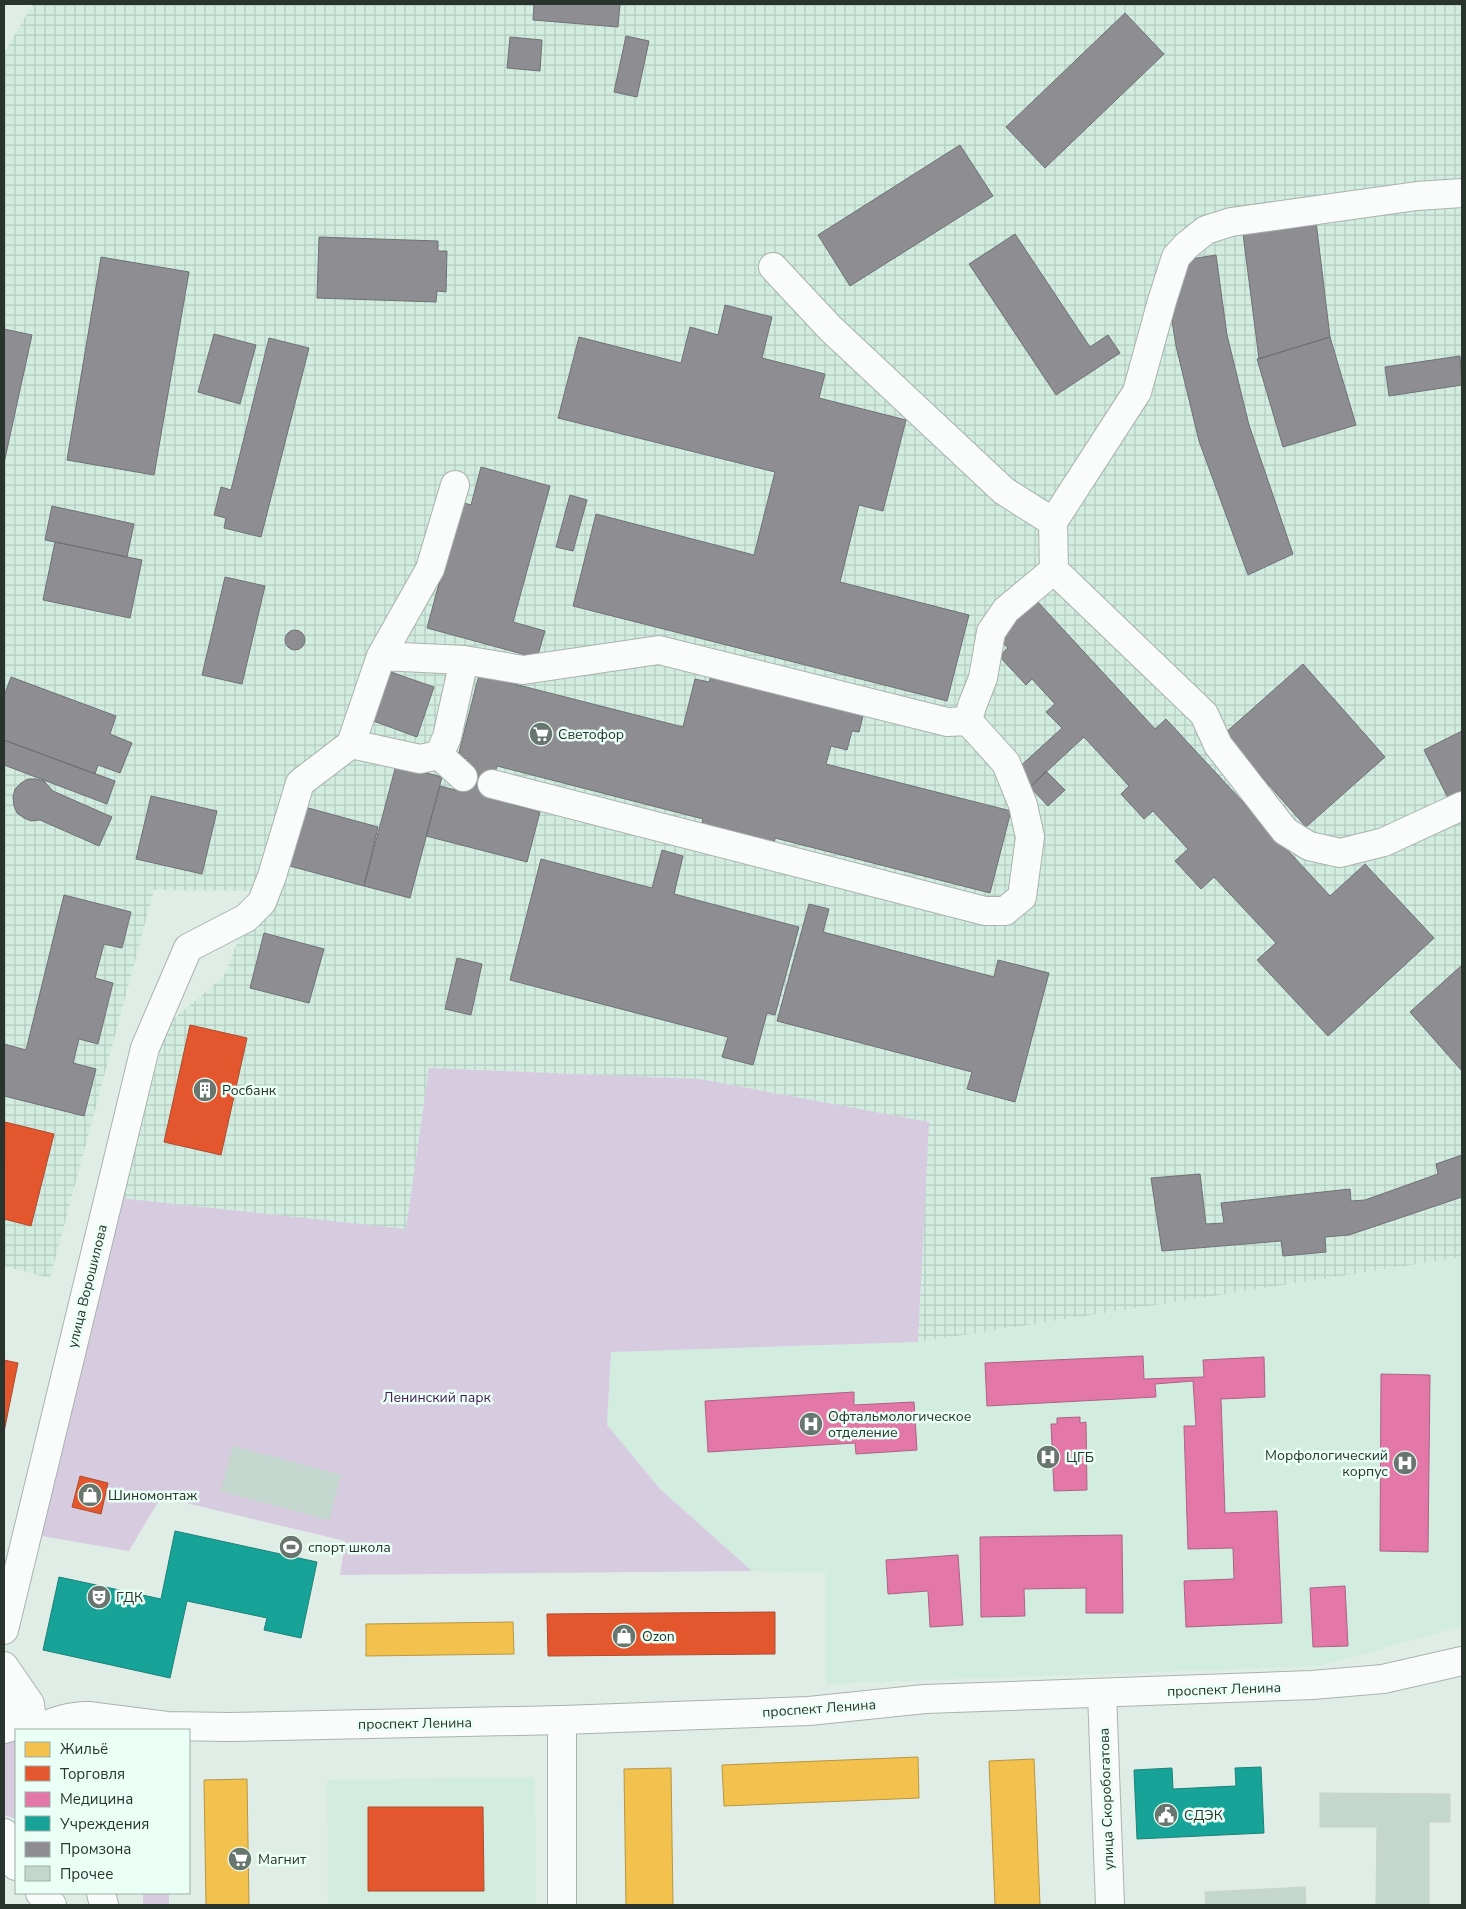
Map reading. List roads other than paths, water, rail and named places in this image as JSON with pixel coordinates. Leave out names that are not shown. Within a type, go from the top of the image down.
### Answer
[{"type":"street","points":[[1462,193],[1417,196],[1231,222],[1206,230],[1186,246],[1176,257],[1136,392],[1053,522],[1054,570],[1204,714],[1218,745],[1285,831],[1309,846],[1340,853],[1384,842],[1462,806]]},
{"type":"street","points":[[773,268],[830,328],[1004,490],[1053,522]]},
{"type":"street","points":[[439,755],[420,759],[351,744],[381,656],[430,569],[456,485]]},
{"type":"street","points":[[968,721],[982,678],[991,632],[1006,610],[1054,570]]},
{"type":"street","points":[[381,656],[464,660],[524,670],[659,650],[947,722],[968,721]]},
{"type":"street","points":[[439,755],[447,737],[464,660]]},
{"type":"street","points":[[492,784],[985,912],[1005,911],[1022,897],[1030,837],[1023,805],[1006,763],[968,721]]},
{"type":"street","name":"улица Ворошилова","points":[[4,1630],[145,1048],[188,948],[246,918],[262,902],[272,876],[300,782],[351,744]]},
{"type":"street","points":[[439,755],[463,777]]},
{"type":"street","name":"проспект Ленина","points":[[26,1728],[61,1718],[88,1716],[168,1728],[562,1720],[808,1710],[925,1700],[1172,1692],[1345,1683],[1383,1679],[1462,1661]]},
{"type":"street","points":[[4,1666],[30,1704],[26,1728]]},
{"type":"street","name":"улица Скоробогатова","points":[[1102,1693],[1110,1905]]},
{"type":"street","points":[[4,1702],[26,1728]]},
{"type":"street","points":[[562,1720],[562,1905]]},
{"type":"street","points":[[4,1833],[5,1842],[15,1864]]},
{"type":"street","points":[[41,1894],[52,1905]]},
{"type":"place","name":"Светофор","points":[[541,734]]},
{"type":"place","name":"Росбанк","points":[[205,1090]]},
{"type":"place","name":"Офтальмологическое отделение","points":[[811,1424]]},
{"type":"place","name":"ЦГБ","points":[[1048,1457]]},
{"type":"place","name":"Морфологический корпус","points":[[1405,1463]]},
{"type":"place","name":"Шиномонтаж","points":[[90,1495]]},
{"type":"place","name":"спорт школа","points":[[291,1547]]},
{"type":"place","name":"ГДК","points":[[99,1597]]},
{"type":"place","name":"Ozon","points":[[624,1636]]},
{"type":"place","name":"СДЭК","points":[[1166,1815]]},
{"type":"place","name":"Магнит","points":[[240,1859]]},
{"type":"park label","name":"Ленинский парк","points":[[437,1397]]}]
